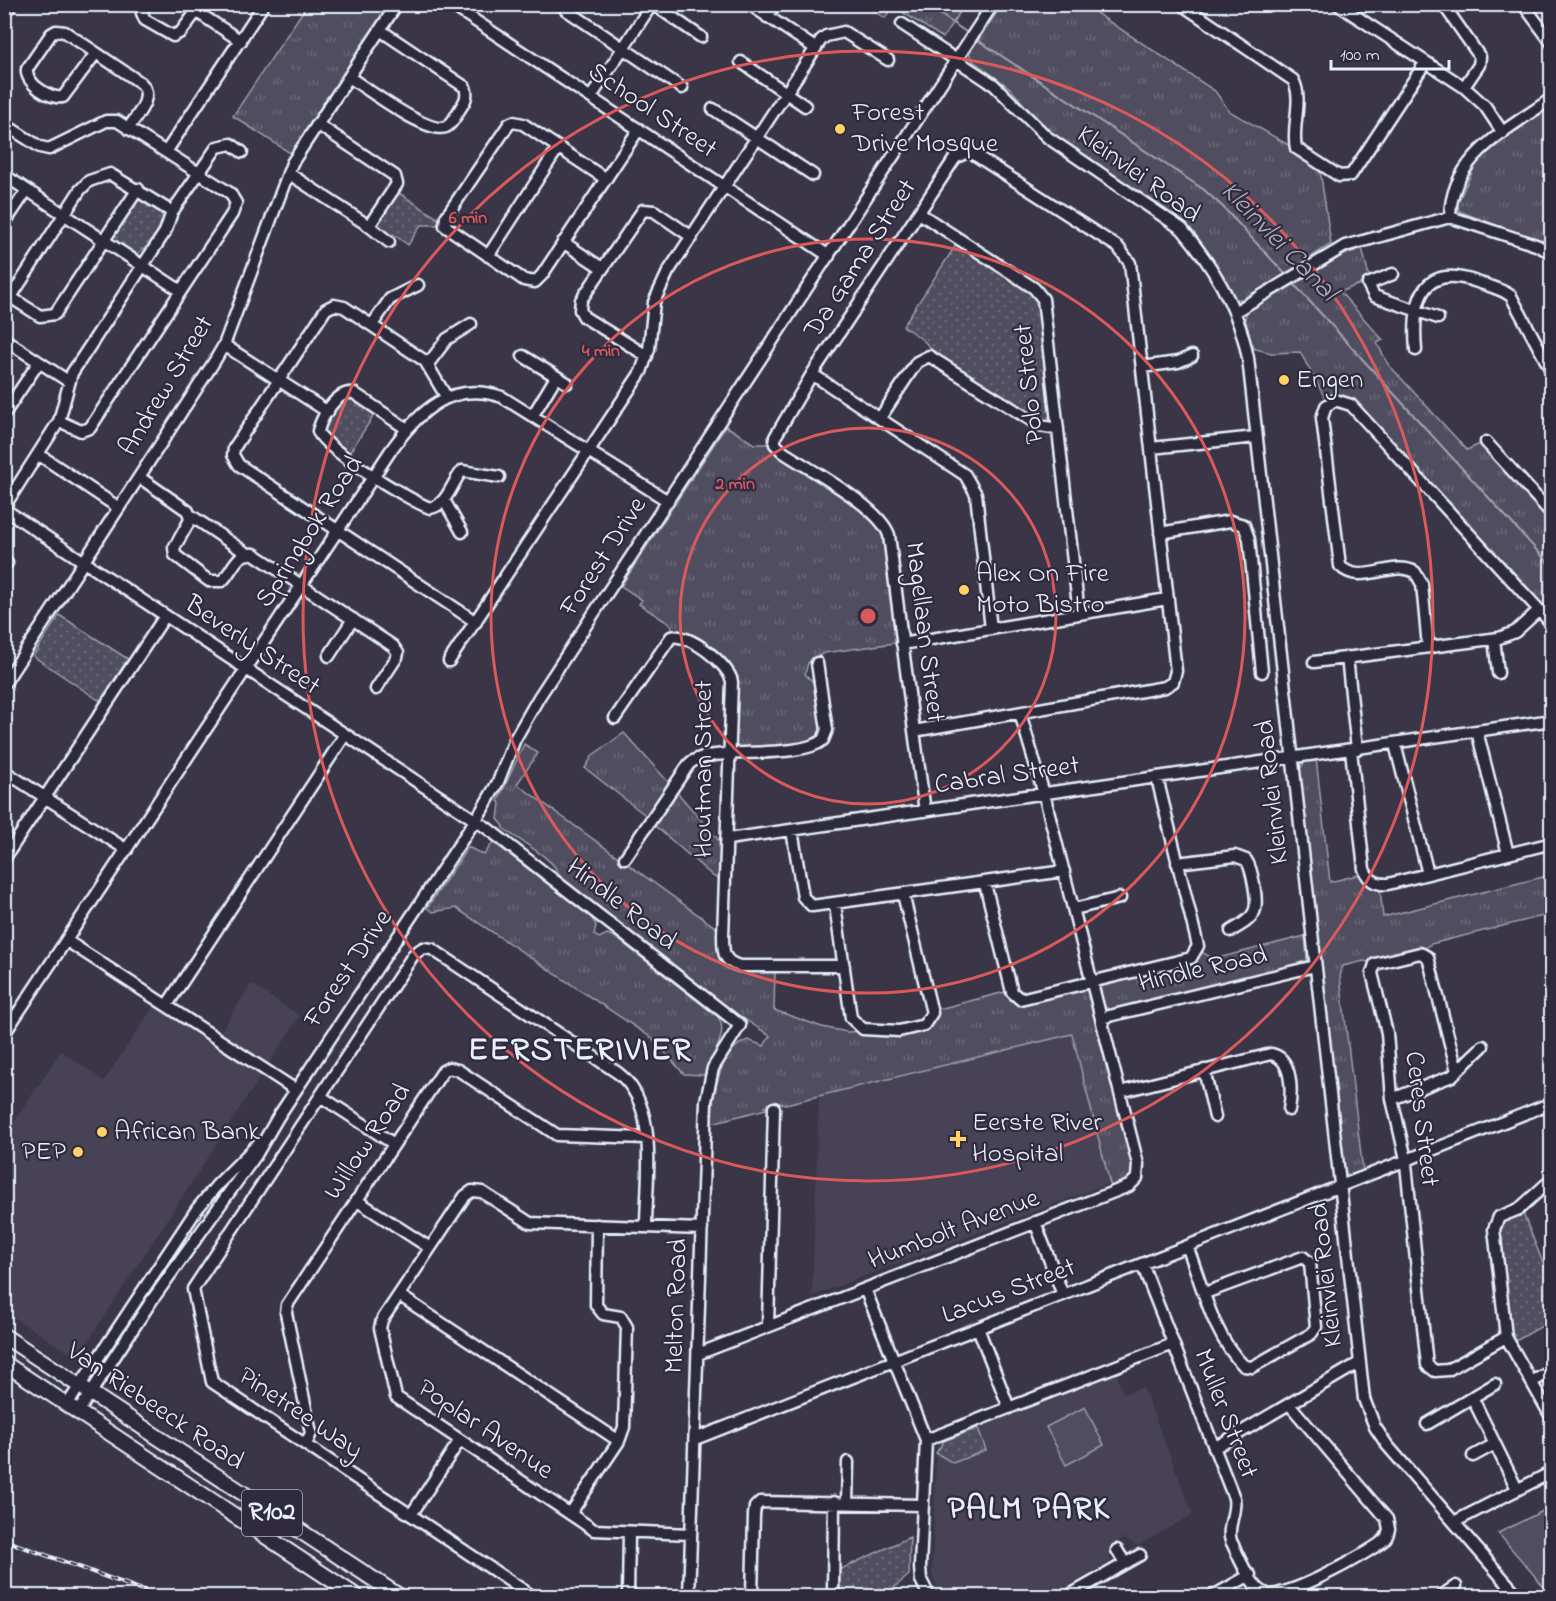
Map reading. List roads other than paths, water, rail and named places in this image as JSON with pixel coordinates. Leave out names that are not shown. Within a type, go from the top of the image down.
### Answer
[{"type":"main road","name":"Van Riebeeck Road","points":[[4,1336],[399,1596]]},
{"type":"main road","name":"Van Riebeeck Road","points":[[4,1364],[356,1596]]},
{"type":"street","points":[[4,14],[11,4]]},
{"type":"street","points":[[144,4],[141,13],[146,20],[173,36],[181,32],[196,12]]},
{"type":"street","points":[[185,4],[241,41]]},
{"type":"street","points":[[166,152],[264,4]]},
{"type":"street","name":"Andrew Street","points":[[4,684],[224,345],[288,173],[317,124],[397,4]]},
{"type":"street","name":"School Street","points":[[450,4],[829,256]]},
{"type":"street","points":[[591,97],[653,4],[702,37]]},
{"type":"street","points":[[749,4],[815,48]]},
{"type":"street","points":[[767,17],[775,4]]},
{"type":"street","name":"Forest Drive","points":[[85,1390],[256,1155],[263,1140],[475,820],[498,782],[516,739],[539,697],[993,4]]},
{"type":"street","points":[[1181,4],[1293,80],[1297,90],[1294,135],[1296,148],[1339,176],[1351,175],[1425,63]]},
{"type":"street","points":[[1337,4],[1464,87],[1485,106],[1503,133]]},
{"type":"street","points":[[1443,4],[1480,57],[1479,65],[1464,87]]},
{"type":"street","points":[[1523,4],[1551,43]]},
{"type":"street","points":[[564,9],[682,88]]},
{"type":"street","name":"Kleinvlei Road","points":[[902,24],[1002,91],[1047,138],[1182,229],[1203,257],[1236,311],[1248,358],[1359,1363],[1367,1410],[1379,1435],[1518,1596]]},
{"type":"street","points":[[349,77],[414,119],[438,128],[446,127],[452,122],[467,98],[465,87],[380,30]]},
{"type":"street","points":[[96,53],[63,98],[54,98],[29,81],[26,76],[27,69],[48,36],[56,31],[65,32],[96,53],[146,88],[146,99],[128,129]]},
{"type":"street","points":[[449,662],[635,382],[647,356],[651,315],[668,272],[815,48],[826,36],[844,32],[888,60]]},
{"type":"street","points":[[741,62],[805,106]]},
{"type":"street","points":[[1450,217],[1457,184],[1467,164],[1503,133],[1551,98]]},
{"type":"street","points":[[713,109],[813,175]]},
{"type":"street","points":[[4,138],[8,126],[40,147],[49,149],[109,121],[117,121],[230,194],[236,203],[232,214],[90,428],[81,431],[59,421]]},
{"type":"street","points":[[606,179],[523,124],[513,122],[509,124],[446,217],[445,224],[448,230],[488,256],[529,282],[535,282],[606,179],[639,129]]},
{"type":"street","points":[[317,124],[395,176],[397,184],[369,226]]},
{"type":"street","points":[[4,508],[59,421],[68,381],[165,232],[172,212],[220,145],[231,144],[242,152]]},
{"type":"street","points":[[488,256],[558,148]]},
{"type":"street","name":"Da Gama Street","points":[[775,444],[776,431],[955,158],[969,151],[1126,254],[1131,268],[1176,671],[1173,682],[1156,689],[914,731]]},
{"type":"street","points":[[288,173],[369,226],[389,242]]},
{"type":"street","points":[[138,189],[55,314],[40,316],[8,295],[83,185],[98,177],[110,174],[138,189],[172,212]]},
{"type":"street","points":[[4,175],[181,291]]},
{"type":"street","points":[[4,224],[27,190]]},
{"type":"street","points":[[647,356],[581,314],[581,300],[643,210],[654,212],[692,237]]},
{"type":"street","name":"Polo Street","points":[[919,213],[1034,288],[1041,296],[1079,614]]},
{"type":"street","points":[[1236,311],[1303,270],[1359,240],[1450,217],[1551,253]]},
{"type":"street","points":[[563,242],[602,268]]},
{"type":"street","points":[[1393,274],[1368,284],[1372,293],[1380,300],[1438,318]]},
{"type":"street","points":[[1416,350],[1416,311],[1425,288],[1445,276],[1459,276],[1506,292],[1518,305],[1551,368]]},
{"type":"street","points":[[372,325],[390,299],[418,285]]},
{"type":"street","points":[[447,398],[428,364],[341,305],[328,307],[234,448],[233,458],[239,465],[476,622]]},
{"type":"street","points":[[428,364],[447,339],[471,324]]},
{"type":"street","points":[[4,339],[68,381]]},
{"type":"street","points":[[224,345],[328,412]]},
{"type":"street","points":[[523,356],[567,383]]},
{"type":"street","points":[[880,418],[917,362],[929,356],[1040,426],[1058,429]]},
{"type":"street","points":[[1142,367],[1178,362],[1192,356]]},
{"type":"street","points":[[4,414],[8,401],[39,362]]},
{"type":"street","points":[[812,374],[965,475],[972,484],[976,494],[991,629]]},
{"type":"street","points":[[534,415],[556,377]]},
{"type":"street","name":"Springbok Road","points":[[5,1031],[374,477],[407,429],[428,409],[447,398],[471,391],[493,394],[534,415],[668,501]]},
{"type":"street","points":[[407,429],[351,392],[339,396],[318,428],[320,440],[374,477],[426,507],[437,507],[462,471],[499,477]]},
{"type":"street","points":[[1428,647],[1422,584],[1415,572],[1405,568],[1356,575],[1340,566],[1322,418],[1322,412],[1330,402],[1340,400],[1351,405],[1551,624]]},
{"type":"street","points":[[1151,448],[1257,437]]},
{"type":"street","points":[[1486,442],[1551,514]]},
{"type":"street","name":"Magellaan Street","points":[[775,444],[783,452],[874,512],[886,527],[925,811]]},
{"type":"street","points":[[38,454],[119,508]]},
{"type":"street","points":[[140,477],[246,553],[254,554],[393,646],[398,653],[376,689]]},
{"type":"street","points":[[444,500],[462,532]]},
{"type":"street","name":"Beverly Street","points":[[4,508],[475,820]]},
{"type":"street","points":[[190,515],[188,525],[174,548],[175,555],[209,581],[222,581],[240,557],[246,553]]},
{"type":"street","points":[[1160,533],[1236,521],[1244,525],[1250,539],[1262,672]]},
{"type":"street","points":[[902,645],[1167,599]]},
{"type":"street","points":[[1314,663],[1494,639],[1515,632],[1539,610]]},
{"type":"street","points":[[4,859],[165,616]]},
{"type":"street","points":[[329,656],[353,619]]},
{"type":"street","name":"Houtman Street","points":[[615,718],[666,642],[675,636],[682,637],[718,660],[731,674],[723,951],[728,962],[740,966],[844,966]]},
{"type":"street","points":[[1494,639],[1498,673]]},
{"type":"street","points":[[1347,657],[1367,876],[1373,882],[1384,885],[1551,843]]},
{"type":"street","points":[[625,858],[693,760],[703,755],[730,755],[812,746],[823,740],[827,730],[817,663]]},
{"type":"street","name":"Humbolt Avenue","points":[[698,1354],[1129,1186],[1137,1178],[1139,1167],[1044,794],[1020,713]]},
{"type":"street","name":"Cabral Street","points":[[728,839],[1551,720]]},
{"type":"street","points":[[1477,731],[1508,854]]},
{"type":"street","points":[[167,1005],[345,735]]},
{"type":"street","points":[[1395,744],[1428,874]]},
{"type":"street","points":[[4,771],[127,850]]},
{"type":"street","points":[[985,884],[1012,992],[1017,998],[1023,1000],[1187,959],[1196,953],[1198,945],[1157,778]]},
{"type":"street","name":"Hindle Road","points":[[475,820],[740,1025]]},
{"type":"street","points":[[792,830],[804,900],[812,906],[835,905],[1064,871]]},
{"type":"street","points":[[1177,863],[1234,856],[1246,860],[1252,873],[1256,908],[1249,919],[1231,931]]},
{"type":"street","points":[[835,905],[851,1018],[858,1027],[869,1030],[899,1030],[924,1025],[930,1020],[932,1009],[903,894]]},
{"type":"street","points":[[1074,909],[1120,898]]},
{"type":"street","points":[[66,940],[296,1090]]},
{"type":"street","name":"Pinetree Way","points":[[532,1596],[212,1382],[193,1292],[194,1287],[414,954],[426,948],[624,1077],[642,1102],[646,1118],[646,1138]]},
{"type":"street","name":"Ceres Street","points":[[1458,1071],[1428,957],[1420,953],[1379,962],[1373,967],[1372,973],[1387,1033],[1392,1099],[1405,1161],[1427,1365],[1436,1371],[1448,1370],[1506,1336]]},
{"type":"street","name":"Hindle Road","points":[[1101,1018],[1315,966]]},
{"type":"street","name":"Melton Road","points":[[689,1596],[707,1090],[717,1060],[740,1025]]},
{"type":"street","points":[[1392,1099],[1448,1078],[1483,1046]]},
{"type":"street","points":[[1120,1092],[1267,1054],[1276,1055],[1286,1064],[1291,1096],[1289,1110]]},
{"type":"street","name":"Willow Road","points":[[306,1445],[311,1433],[286,1307],[440,1073],[452,1068],[557,1135],[646,1138]]},
{"type":"street","points":[[1204,1070],[1215,1117]]},
{"type":"street","points":[[320,1096],[393,1144]]},
{"type":"street","name":"Lacus Street","points":[[695,1439],[1551,1104]]},
{"type":"street","points":[[768,1326],[774,1108]]},
{"type":"street","points":[[646,1138],[646,1227]]},
{"type":"street","name":"Forest Drive","points":[[73,1408],[196,1209],[263,1140]]},
{"type":"street","points":[[1549,1413],[1506,1336],[1495,1222],[1499,1217],[1520,1209],[1551,1179]]},
{"type":"street","name":"Poplar Avenue","points":[[692,1534],[594,1530],[393,1392],[380,1328],[382,1320],[465,1196],[475,1190],[482,1192],[530,1223],[702,1229]]},
{"type":"street","points":[[356,1200],[430,1248]]},
{"type":"street","points":[[1035,1222],[1063,1295]]},
{"type":"street","points":[[570,1514],[619,1442],[624,1427],[627,1327],[621,1317],[603,1314],[596,1305],[597,1225]]},
{"type":"street","points":[[1187,1246],[1205,1293],[1225,1339],[1241,1364],[1252,1367],[1311,1334],[1316,1327],[1310,1263],[1303,1257],[1205,1293]]},
{"type":"street","name":"Muller Street","points":[[1142,1264],[1235,1503],[1230,1538],[1250,1575],[1263,1593],[1273,1596],[1284,1594],[1382,1542],[1389,1529],[1387,1519],[1290,1405]]},
{"type":"street","points":[[865,1288],[926,1440],[920,1575],[929,1596]]},
{"type":"street","points":[[399,1295],[619,1442]]},
{"type":"street","points":[[978,1328],[1009,1408]]},
{"type":"street","points":[[926,1440],[1173,1344]]},
{"type":"street","points":[[1214,1448],[1359,1363]]},
{"type":"street","points":[[1533,1381],[1551,1371]]},
{"type":"street","points":[[1427,1424],[1495,1384]]},
{"type":"street","points":[[1472,1397],[1517,1489]]},
{"type":"street","points":[[411,1515],[460,1440]]},
{"type":"street","points":[[1473,1456],[1495,1444]]},
{"type":"street","points":[[847,1503],[848,1462]]},
{"type":"street","points":[[1454,1522],[1551,1472]]},
{"type":"street","points":[[752,1596],[754,1515],[757,1504],[765,1500],[922,1505]]},
{"type":"street","points":[[833,1596],[834,1503]]},
{"type":"street","points":[[627,1596],[629,1532]]},
{"type":"street","points":[[1117,1550],[1125,1563]]},
{"type":"street","points":[[1068,1596],[1140,1555]]},
{"type":"street","points":[[1213,1596],[1250,1575]]},
{"type":"street","points":[[1441,1596],[1456,1586]]},
{"type":"waterway","name":"Kleinvlei Canal","points":[[925,4],[969,34]]},
{"type":"waterway","name":"Kleinvlei Canal","points":[[976,39],[1203,189],[1222,206],[1287,276]]},
{"type":"waterway","name":"Kleinvlei Canal","points":[[1293,283],[1552,567]]},
{"type":"railway","points":[[4,1540],[159,1596]]},
{"type":"place","name":"Forest Drive Mosque","points":[[840,129]]},
{"type":"place","name":"Engen","points":[[1284,380]]},
{"type":"place","name":"Alex On Fire Moto Bistro","points":[[964,590]]},
{"type":"place","name":"African Bank","points":[[102,1132]]},
{"type":"place","name":"Eerste River Hospital","points":[[958,1139]]},
{"type":"place","name":"PEP","points":[[78,1152]]},
{"type":"district","name":"EERSTERIVIER","points":[[580,1051]]},
{"type":"district","name":"PALM PARK","points":[[1029,1510]]}]
